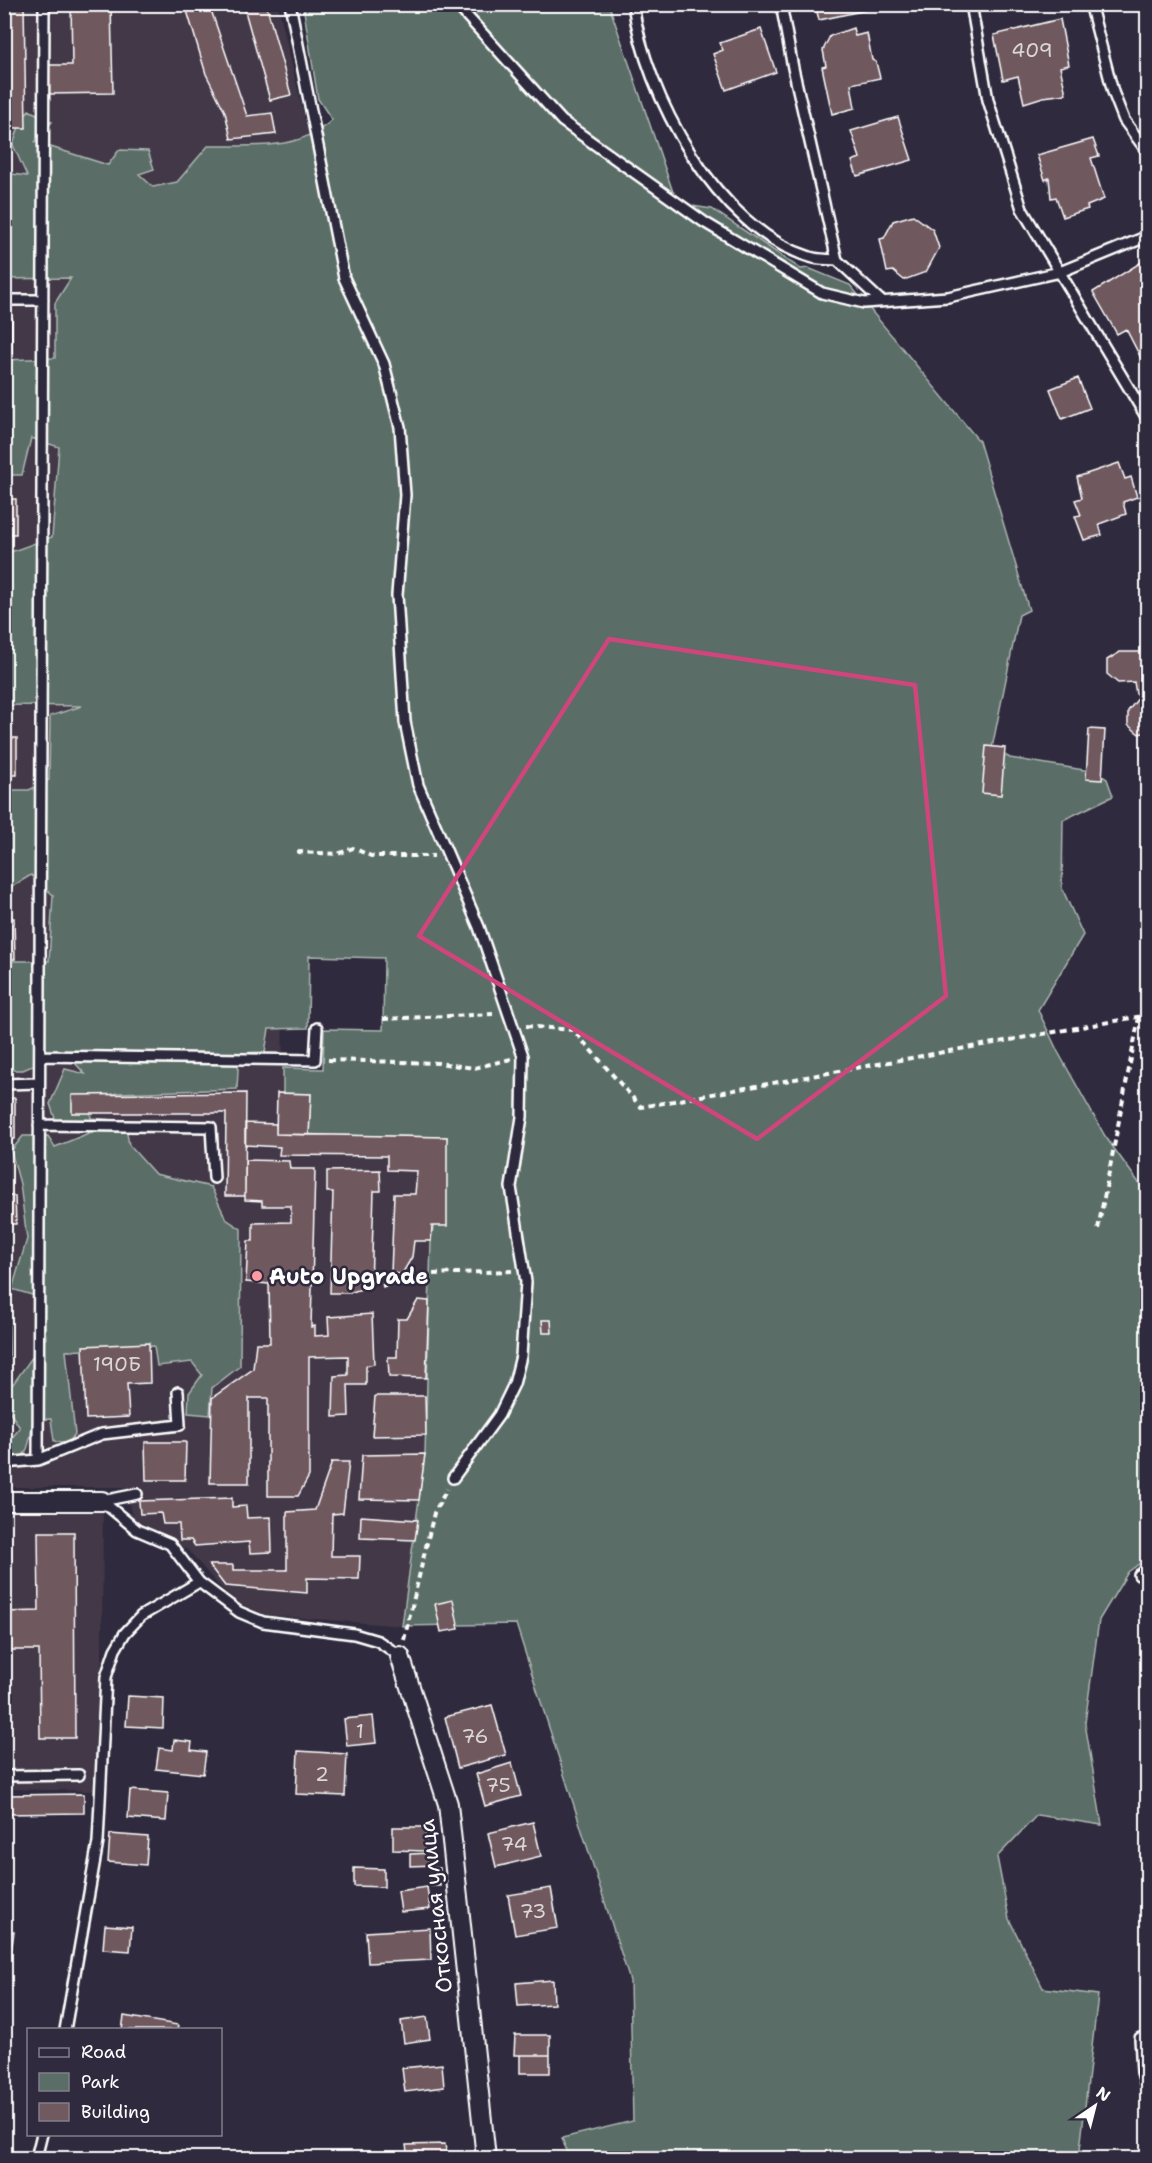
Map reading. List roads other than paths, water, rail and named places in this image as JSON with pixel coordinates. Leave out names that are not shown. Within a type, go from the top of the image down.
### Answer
[{"type":"street","points":[[4,1501],[102,1501]]},
{"type":"street","name":"Откосная улица","points":[[400,1656],[448,1804],[486,2158]]},
{"type":"lane","points":[[38,1460],[44,4]]},
{"type":"lane","points":[[290,4],[344,278],[384,364],[400,427],[405,495],[397,595],[405,722],[418,785],[446,856],[479,927],[523,1056],[522,1117],[511,1187],[526,1282],[521,1356],[514,1384],[499,1414],[453,1478]]},
{"type":"lane","points":[[456,4],[562,121],[704,222],[822,293],[864,303],[948,297],[1060,272],[1148,236]]},
{"type":"lane","points":[[633,4],[646,61],[658,91],[683,142],[710,180],[747,221],[783,245],[811,258],[837,260]]},
{"type":"lane","points":[[781,4],[793,68],[837,260],[881,301]]},
{"type":"lane","points":[[971,4],[988,100],[1022,210],[1148,420]]},
{"type":"lane","points":[[1091,7],[1113,93],[1124,120],[1148,153]]},
{"type":"lane","points":[[4,300],[43,300]]},
{"type":"lane","points":[[40,1056],[315,1060],[317,1029]]},
{"type":"lane","points":[[4,1084],[39,1083]]},
{"type":"lane","points":[[39,1125],[211,1127],[214,1178]]},
{"type":"lane","points":[[4,1463],[38,1460],[102,1434],[180,1425],[178,1392]]},
{"type":"lane","points":[[102,1501],[136,1494]]},
{"type":"lane","points":[[102,1501],[137,1530],[170,1544],[199,1582],[239,1612],[263,1622],[354,1634],[378,1641],[400,1656]]},
{"type":"lane","points":[[65,2028],[98,1842],[106,1677],[115,1650],[125,1633],[141,1616],[199,1582]]},
{"type":"lane","points":[[4,1776],[79,1775]]},
{"type":"lane","points":[[1140,2038],[1142,2072],[1148,2093]]},
{"type":"lane","points":[[36,2158],[42,2136]]},
{"type":"place","name":"Auto Upgrade","points":[[257,1276]]}]
